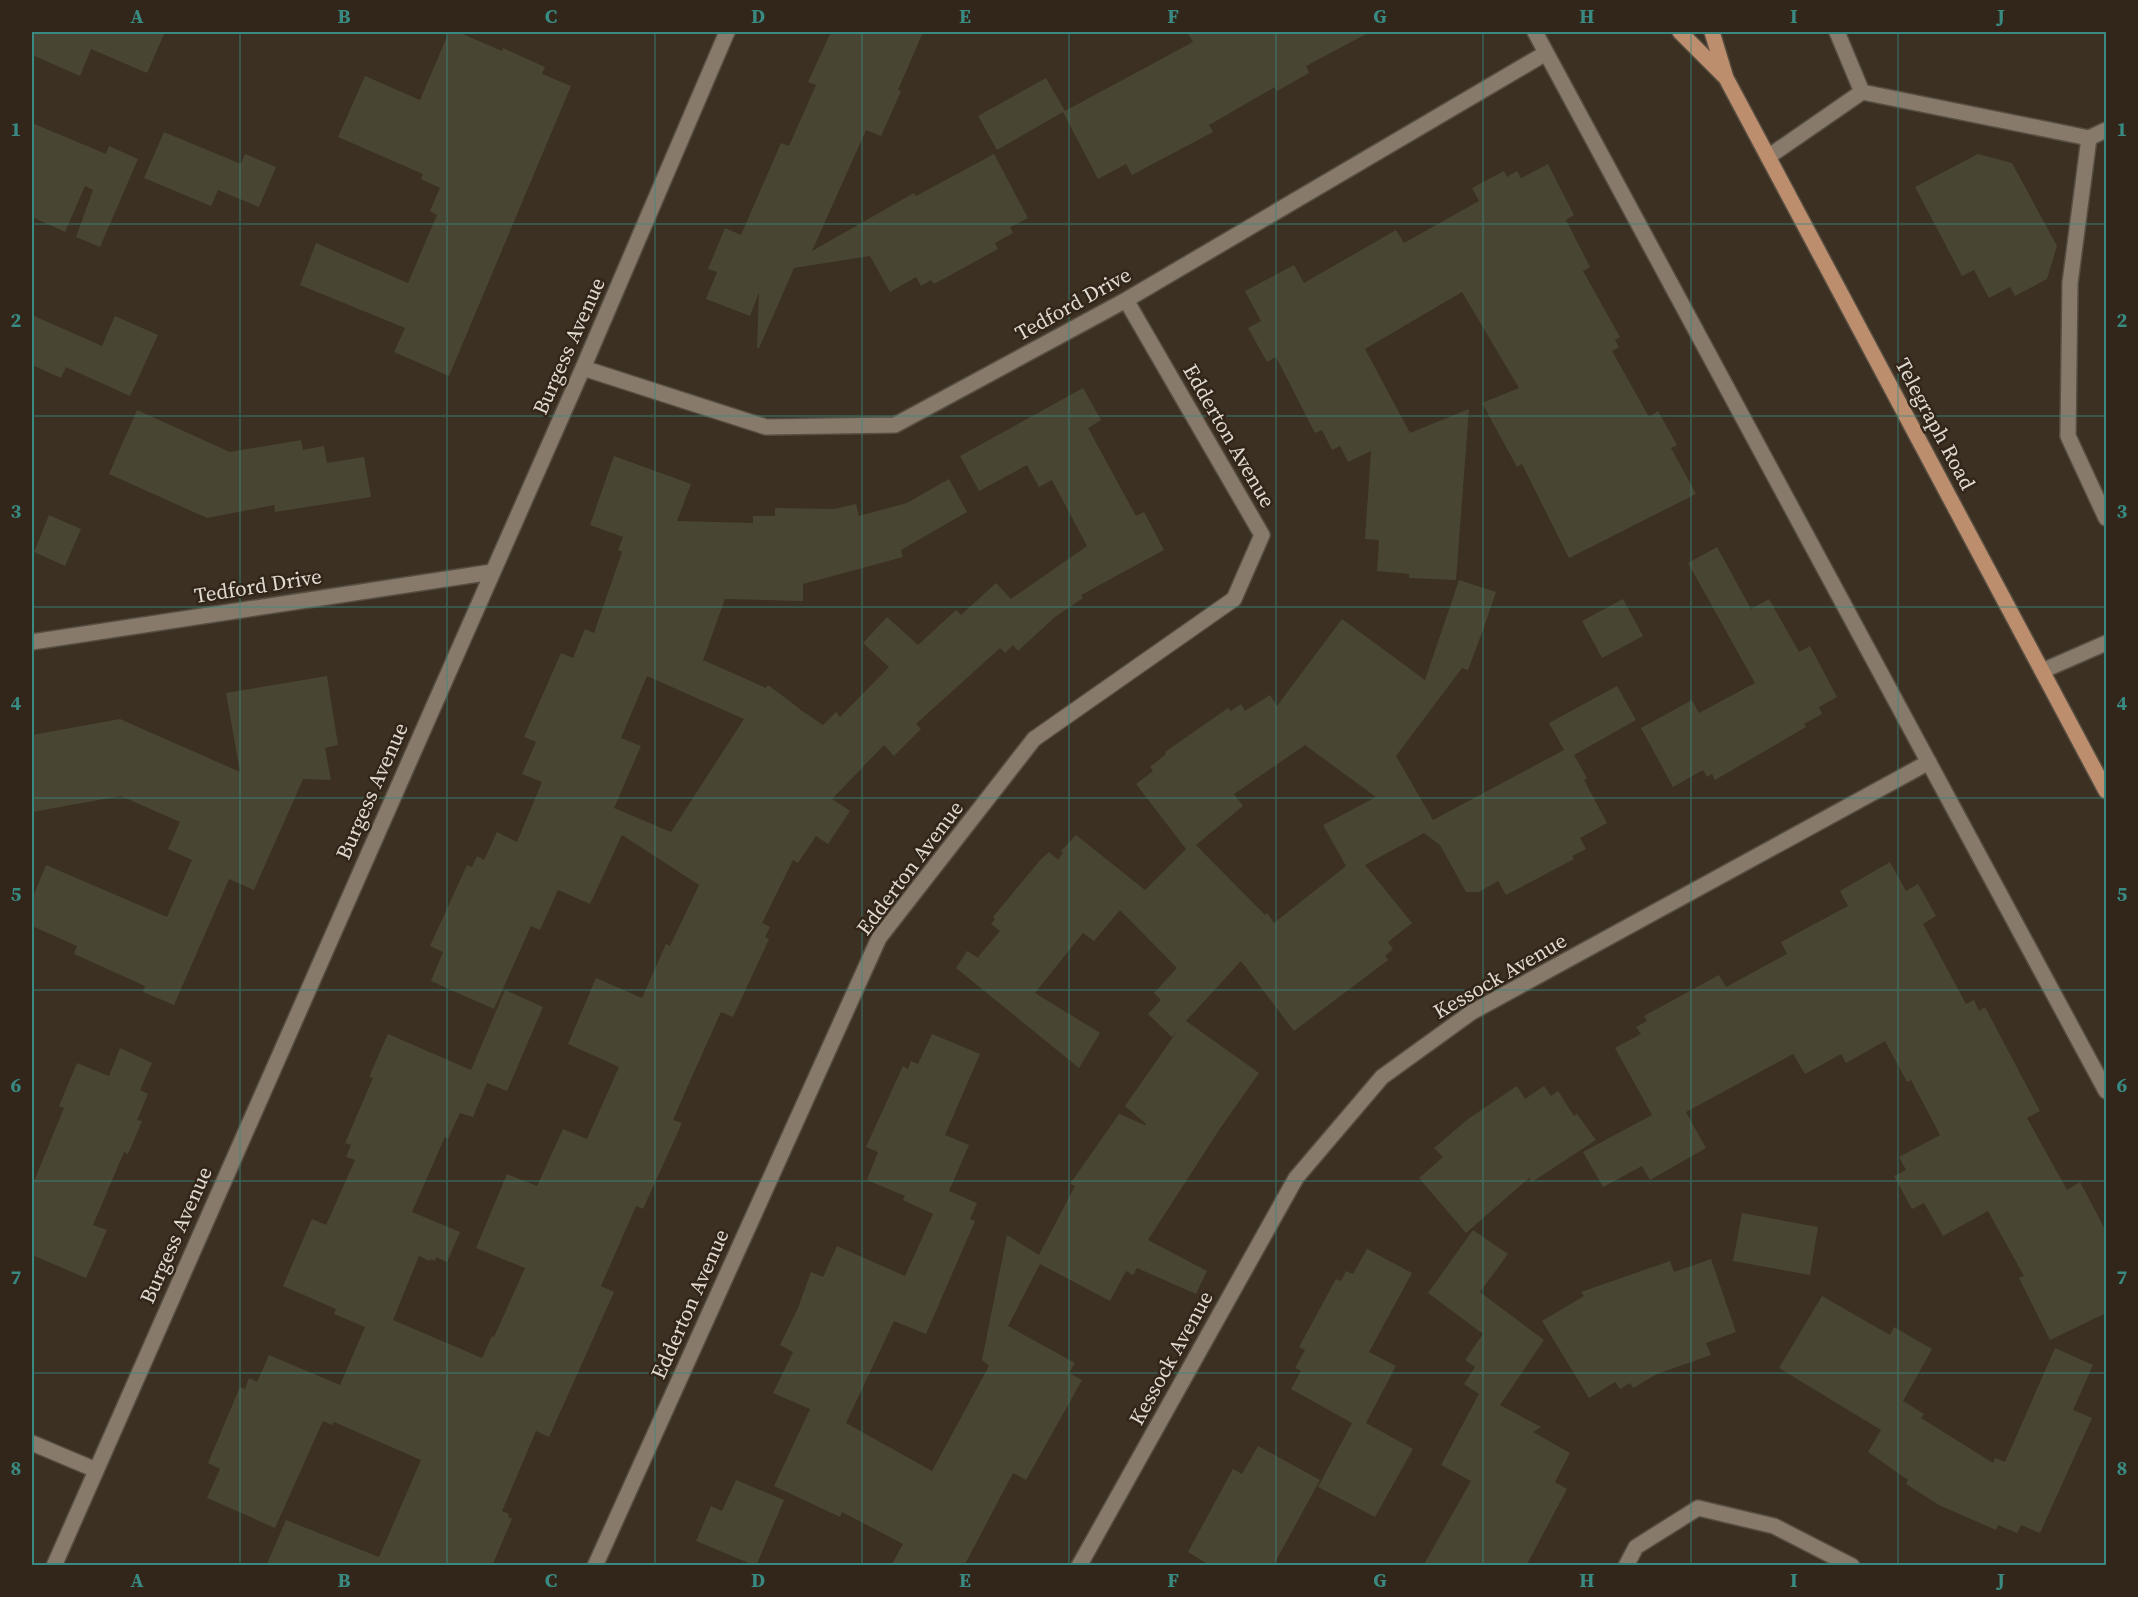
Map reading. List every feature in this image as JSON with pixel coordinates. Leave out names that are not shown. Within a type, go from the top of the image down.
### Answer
[{"type":"main road","name":"Telegraph Road","points":[[1680,32],[1726,78]]},
{"type":"main road","name":"Telegraph Road","points":[[1712,32],[1726,78],[2106,791]]},
{"type":"street","name":"Burgess Avenue","points":[[54,1566],[583,368],[727,32]]},
{"type":"street","points":[[1535,32],[2106,1092]]},
{"type":"street","points":[[1837,32],[1862,92]]},
{"type":"street","name":"Tedford Drive","points":[[583,368],[766,427],[895,425],[1126,300],[1546,53]]},
{"type":"street","points":[[1768,157],[1862,92],[2089,138],[2106,130]]},
{"type":"street","points":[[2089,138],[2070,283],[2068,435],[2106,518]]},
{"type":"street","name":"Edderton Avenue","points":[[595,1566],[879,938],[1034,740],[1234,599],[1262,535],[1126,300]]},
{"type":"street","name":"Tedford Drive","points":[[32,642],[492,572]]},
{"type":"street","points":[[2042,671],[2106,643]]},
{"type":"street","name":"Kessock Avenue","points":[[1079,1566],[1296,1178],[1382,1077],[1472,1012],[1929,762]]},
{"type":"street","points":[[32,1443],[96,1470]]},
{"type":"street","points":[[1626,1566],[1636,1547],[1698,1508],[1774,1526],[1852,1566]]},
{"type":"building","points":[[32,32],[165,32],[147,73],[91,49],[80,76],[32,55]]},
{"type":"building","points":[[449,32],[458,32],[502,51],[503,48],[545,67],[542,74],[571,86],[449,376],[394,352],[405,328],[300,285],[316,243],[408,283],[437,215],[430,211],[440,188],[421,179],[423,174],[338,137],[365,76],[420,100]]},
{"type":"building","points":[[831,32],[923,32],[881,136],[866,130],[812,251],[914,193],[916,196],[994,154],[1028,218],[1010,227],[1013,233],[995,243],[998,249],[934,284],[931,280],[921,286],[916,277],[890,292],[870,256],[794,268],[759,348],[757,348],[759,292],[750,316],[706,299],[717,272],[708,269],[725,228],[741,235],[781,143],[789,146],[816,85],[808,82]]},
{"type":"building","points":[[1187,32],[1370,32],[1306,66],[1309,73],[1277,91],[1275,87],[1209,125],[1213,132],[1132,175],[1126,164],[1098,179],[1063,112],[997,150],[978,116],[1046,78],[1065,111],[1193,42]]},
{"type":"building","points":[[32,123],[106,154],[109,146],[138,159],[100,247],[76,237],[93,190],[85,186],[65,232],[32,217]]},
{"type":"building","points":[[164,132],[241,164],[245,154],[276,167],[259,207],[218,190],[211,206],[144,178]]},
{"type":"building","points":[[1978,154],[2012,163],[2057,246],[2047,279],[2015,296],[2010,287],[1989,298],[1974,270],[1962,276],[1915,187]]},
{"type":"building","points":[[1548,164],[1574,215],[1566,220],[1590,267],[1583,271],[1620,337],[1615,340],[1619,347],[1612,351],[1649,417],[1658,411],[1677,445],[1671,448],[1696,494],[1569,558],[1522,464],[1517,467],[1482,403],[1519,388],[1462,292],[1365,349],[1410,433],[1469,409],[1456,580],[1409,578],[1409,574],[1377,571],[1379,540],[1365,539],[1371,451],[1348,462],[1340,446],[1332,450],[1322,430],[1315,433],[1276,357],[1267,362],[1248,328],[1261,321],[1245,291],[1294,265],[1304,283],[1396,230],[1404,243],[1479,201],[1472,188],[1504,171],[1507,177],[1517,171],[1521,178]]},
{"type":"building","points":[[32,315],[102,346],[115,316],[158,335],[130,396],[66,367],[61,378],[32,365]]},
{"type":"building","points":[[1083,388],[1101,420],[1088,428],[1136,516],[1144,512],[1164,550],[1081,595],[1083,598],[1055,617],[1018,651],[1013,645],[1005,653],[1000,648],[916,724],[921,729],[894,756],[884,745],[832,799],[850,811],[828,844],[816,836],[798,863],[793,860],[762,923],[770,927],[765,937],[769,939],[733,1017],[721,1012],[686,1090],[673,1120],[682,1123],[643,1209],[636,1206],[601,1286],[614,1292],[549,1437],[536,1431],[502,1511],[509,1514],[508,1517],[512,1519],[492,1566],[266,1566],[286,1520],[379,1557],[421,1460],[334,1422],[332,1425],[323,1421],[275,1528],[207,1498],[220,1469],[208,1463],[240,1387],[245,1389],[249,1378],[257,1382],[269,1355],[340,1385],[365,1327],[334,1314],[336,1309],[283,1286],[312,1219],[326,1225],[355,1160],[346,1157],[351,1145],[345,1143],[373,1078],[369,1077],[388,1034],[471,1070],[505,990],[543,1007],[507,1091],[487,1083],[473,1117],[460,1113],[448,1139],[445,1137],[412,1212],[460,1232],[447,1262],[436,1257],[435,1261],[431,1259],[430,1261],[419,1256],[393,1320],[482,1358],[525,1268],[476,1248],[507,1174],[537,1186],[563,1129],[587,1139],[619,1067],[568,1044],[596,978],[642,998],[666,944],[670,946],[699,885],[622,835],[590,904],[558,890],[540,930],[531,926],[494,1009],[431,981],[443,952],[430,946],[467,865],[472,867],[477,856],[484,860],[497,832],[517,842],[542,782],[522,774],[536,742],[524,737],[561,653],[573,658],[585,629],[594,633],[622,552],[618,550],[623,537],[590,525],[614,456],[691,484],[677,521],[753,523],[753,516],[775,516],[775,508],[834,509],[856,504],[859,516],[907,503],[949,479],[967,512],[901,550],[903,557],[803,584],[803,601],[725,599],[703,660],[766,688],[768,685],[800,711],[823,725],[836,712],[840,717],[889,667],[863,643],[887,617],[918,645],[956,610],[961,615],[996,583],[1011,599],[1087,546],[1052,480],[1039,487],[1027,465],[979,491],[960,456]],"holes":[[[647,676],[744,719],[671,832],[614,808],[641,746],[621,738]]]},
{"type":"building","points":[[137,410],[230,452],[301,440],[303,450],[324,446],[327,463],[364,457],[371,497],[275,512],[274,505],[207,518],[109,474]]},
{"type":"building","points":[[49,515],[81,529],[65,566],[34,552]]},
{"type":"building","points":[[1717,547],[1751,609],[1769,599],[1799,652],[1810,646],[1837,697],[1819,707],[1822,714],[1804,724],[1806,727],[1715,780],[1712,774],[1707,777],[1703,770],[1673,787],[1641,728],[1692,700],[1699,713],[1755,683],[1688,563]]},
{"type":"building","points":[[1459,580],[1496,592],[1468,670],[1462,668],[1396,756],[1433,820],[1564,750],[1549,723],[1617,686],[1636,720],[1574,755],[1587,778],[1584,780],[1607,823],[1580,838],[1586,849],[1572,856],[1574,859],[1506,895],[1498,881],[1479,892],[1466,892],[1440,845],[1424,833],[1365,865],[1412,923],[1388,942],[1393,949],[1385,956],[1388,960],[1294,1031],[1241,961],[1186,1021],[1259,1073],[1148,1240],[1207,1271],[1196,1294],[1137,1268],[1133,1275],[1126,1271],[1110,1301],[1040,1264],[1008,1326],[1075,1363],[1069,1373],[1082,1380],[1026,1480],[1013,1473],[964,1566],[891,1566],[903,1544],[842,1512],[840,1517],[774,1486],[810,1409],[773,1393],[793,1352],[780,1345],[798,1308],[811,1272],[823,1277],[837,1246],[905,1276],[933,1214],[903,1200],[905,1196],[867,1180],[878,1152],[866,1147],[903,1066],[908,1069],[911,1061],[918,1064],[932,1034],[980,1054],[945,1135],[969,1145],[949,1191],[977,1203],[970,1219],[975,1221],[926,1334],[894,1321],[846,1423],[932,1471],[989,1366],[982,1360],[1007,1235],[1039,1255],[1075,1186],[1070,1184],[1119,1114],[1146,1124],[1125,1106],[1178,1030],[1172,1037],[1148,1014],[1161,1000],[1154,993],[1177,968],[1120,910],[1094,941],[1083,933],[1035,993],[1100,1033],[1079,1068],[956,968],[967,951],[982,960],[978,957],[1000,931],[991,924],[995,919],[993,917],[1041,859],[1049,852],[1058,860],[1063,853],[1061,851],[1076,835],[1145,890],[1186,849],[1136,784],[1153,771],[1150,767],[1166,754],[1165,752],[1228,708],[1231,711],[1241,704],[1245,711],[1270,695],[1277,706],[1342,619],[1425,680]],"holes":[[[1305,745],[1376,797],[1323,825],[1346,866],[1274,923],[1267,913],[1265,915],[1196,845],[1243,806],[1234,794]]]},
{"type":"building","points":[[1623,599],[1643,636],[1602,658],[1582,621]]},
{"type":"building","points":[[327,676],[338,745],[325,748],[331,780],[303,779],[254,890],[229,879],[174,1005],[143,992],[145,986],[74,954],[77,946],[32,926],[32,899],[46,865],[167,917],[192,860],[168,849],[180,822],[121,796],[32,812],[32,735],[120,719],[240,772],[226,693]]},
{"type":"building","points":[[1890,862],[1906,891],[1918,884],[1936,916],[1923,924],[1966,1004],[1974,1000],[1979,1011],[1985,1007],[2040,1111],[2027,1118],[2067,1190],[2080,1182],[2106,1231],[2106,1313],[2050,1340],[2019,1278],[2024,1276],[1988,1211],[1943,1236],[1924,1203],[1912,1209],[1894,1176],[1906,1170],[1899,1157],[1940,1135],[1911,1080],[1907,1082],[1885,1041],[1846,1063],[1841,1054],[1805,1074],[1793,1054],[1686,1112],[1706,1148],[1650,1180],[1642,1166],[1603,1187],[1583,1152],[1652,1115],[1615,1048],[1641,1034],[1636,1027],[1647,1021],[1644,1016],[1719,975],[1726,987],[1787,954],[1781,942],[1848,906],[1840,891]]},
{"type":"building","points":[[120,1048],[152,1063],[140,1090],[148,1094],[137,1120],[142,1121],[128,1154],[124,1152],[93,1225],[107,1230],[86,1278],[32,1255],[32,1186],[64,1108],[59,1106],[77,1063],[109,1076]]},
{"type":"building","points":[[1517,1086],[1525,1099],[1544,1086],[1551,1096],[1558,1091],[1574,1116],[1577,1114],[1596,1140],[1532,1182],[1529,1178],[1466,1233],[1419,1178],[1443,1157],[1434,1148],[1468,1119]]},
{"type":"building","points":[[1742,1213],[1818,1227],[1810,1275],[1733,1261]]},
{"type":"building","points":[[1473,1230],[1508,1254],[1480,1292],[1544,1340],[1500,1405],[1541,1427],[1533,1432],[1570,1453],[1555,1482],[1567,1489],[1526,1566],[1423,1566],[1471,1481],[1441,1465],[1479,1394],[1464,1384],[1475,1367],[1465,1360],[1483,1334],[1428,1293]]},
{"type":"building","points":[[1367,1249],[1412,1273],[1369,1352],[1396,1366],[1366,1423],[1413,1449],[1375,1517],[1318,1487],[1352,1423],[1291,1389],[1301,1371],[1295,1368],[1305,1350],[1299,1347],[1336,1279],[1341,1281],[1346,1271],[1353,1274]]},
{"type":"building","points":[[1711,1259],[1736,1332],[1706,1343],[1711,1355],[1657,1374],[1633,1388],[1630,1383],[1620,1389],[1615,1382],[1589,1398],[1542,1321],[1584,1296],[1581,1292],[1670,1261],[1674,1272]]},
{"type":"building","points":[[1822,1296],[1890,1335],[1894,1327],[1932,1349],[1903,1401],[1924,1414],[1921,1418],[1993,1463],[1995,1458],[2005,1462],[2055,1348],[2093,1365],[2073,1410],[2092,1418],[2040,1533],[2021,1525],[2017,1533],[1998,1525],[1996,1530],[1939,1505],[1906,1484],[1908,1480],[1868,1452],[1881,1430],[1779,1368]]},
{"type":"building","points":[[1258,1446],[1320,1480],[1273,1566],[1211,1566],[1188,1552],[1233,1469],[1242,1474]]},
{"type":"building","points":[[736,1480],[784,1500],[756,1566],[696,1541],[711,1506],[722,1511]]}]
